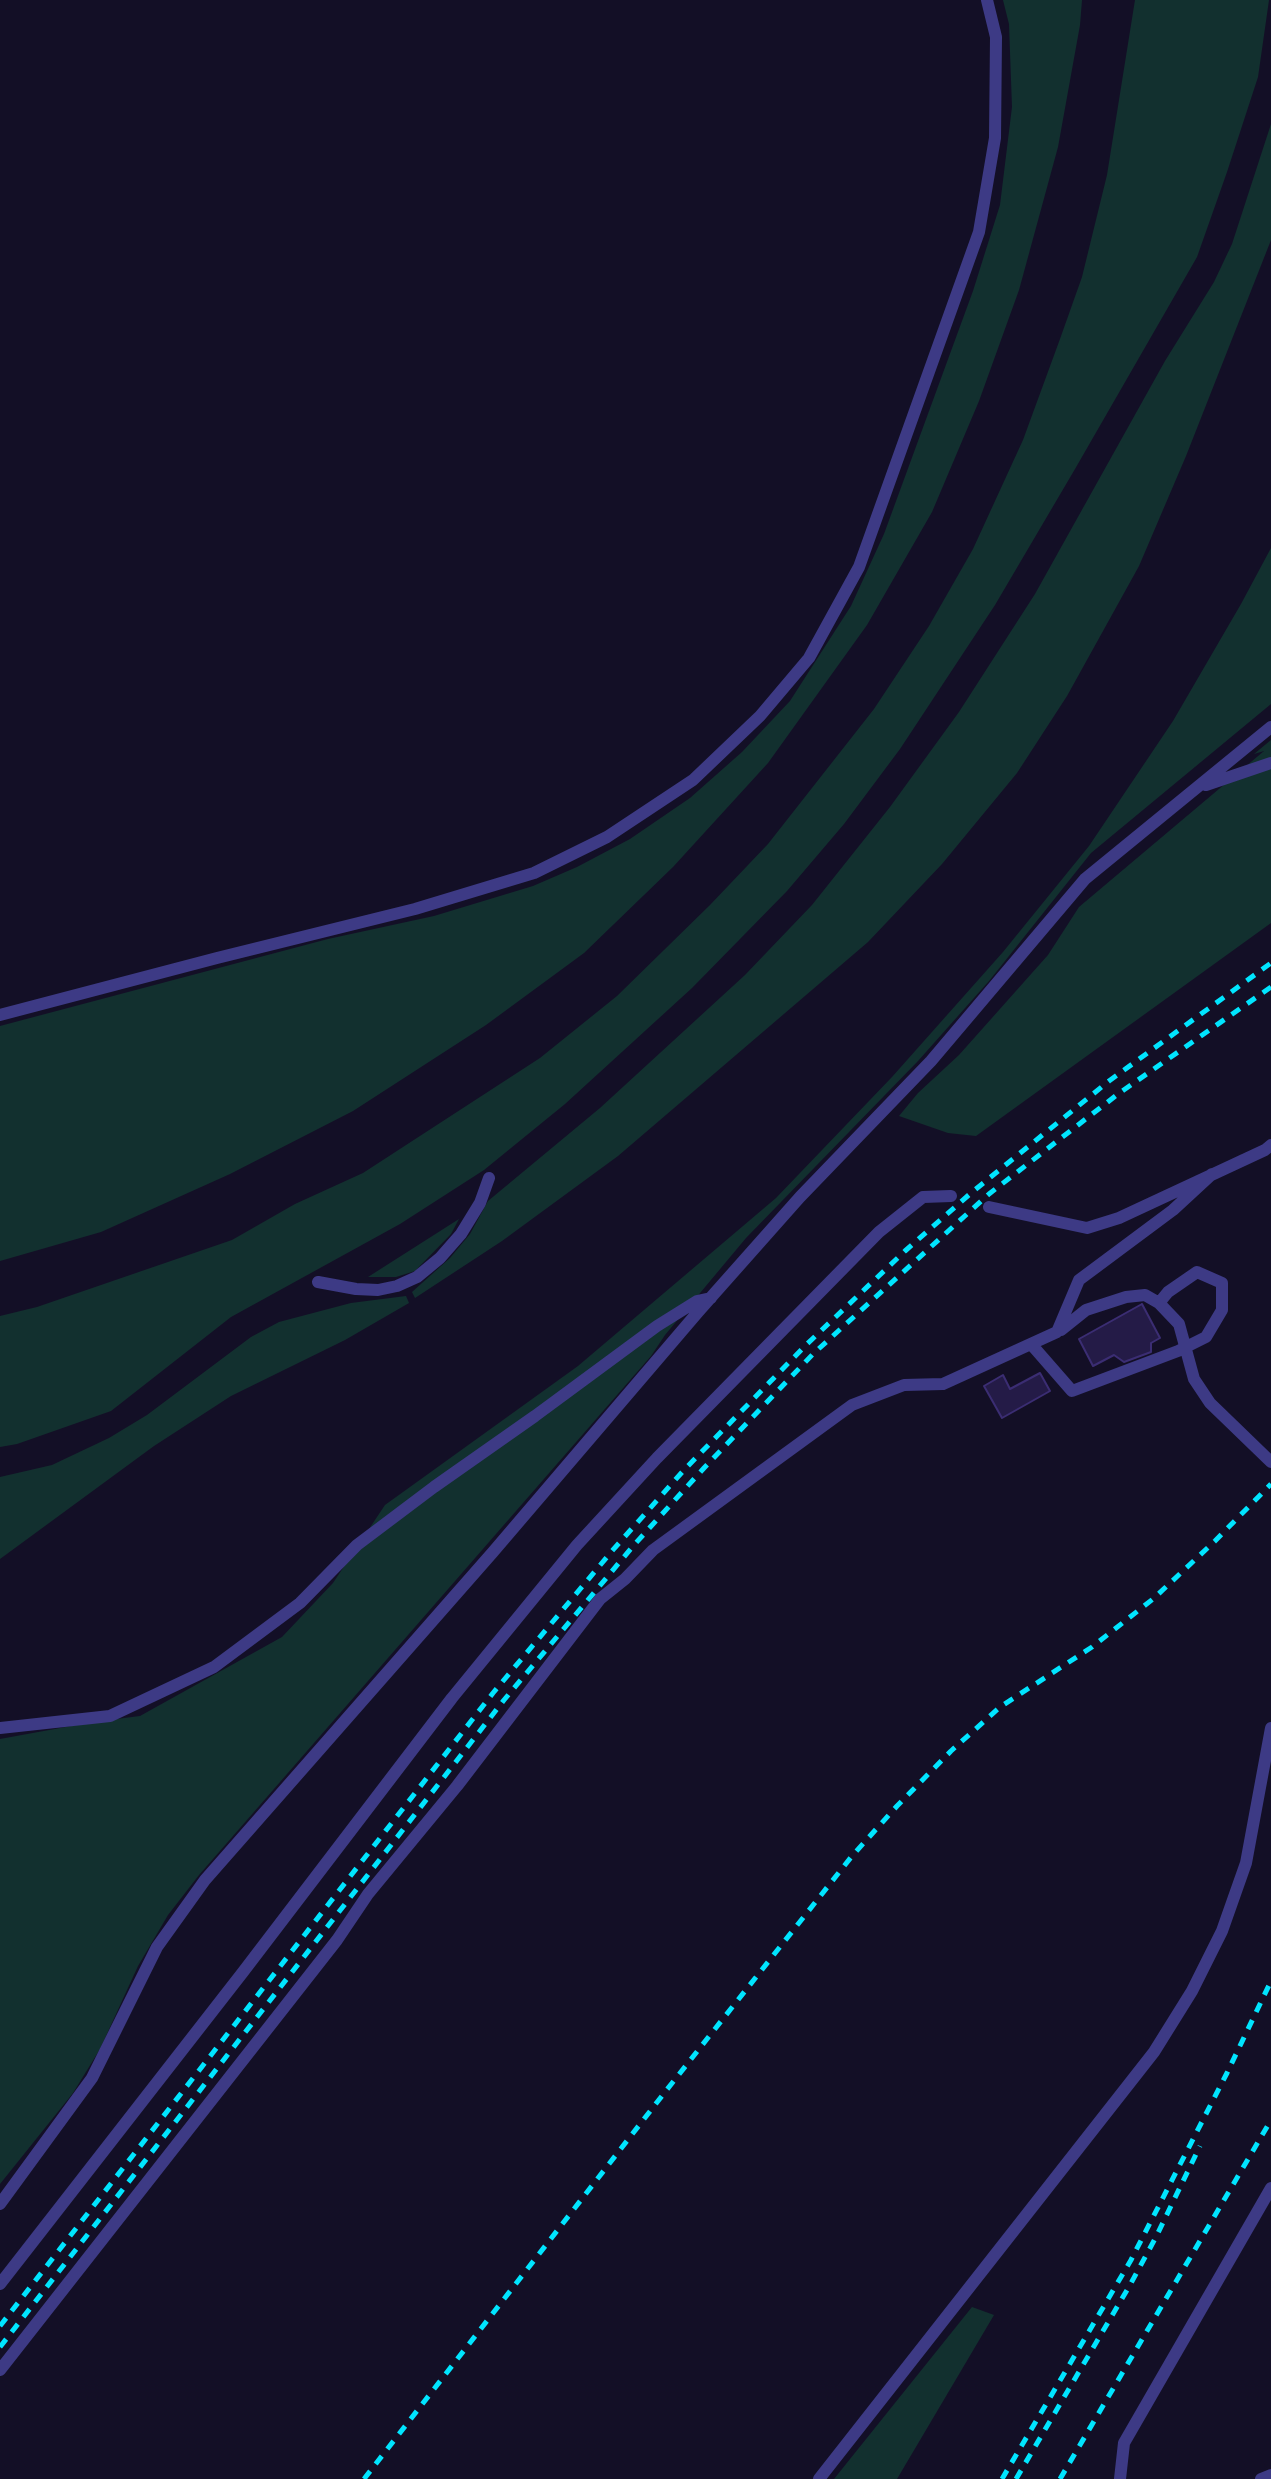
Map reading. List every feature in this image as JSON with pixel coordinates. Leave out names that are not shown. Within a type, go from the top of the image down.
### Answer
[{"type":"lane","points":[[0,1015],[415,909],[534,873],[607,837],[693,780],[760,716],[809,658],[859,567],[979,232],[995,138],[996,37],[987,0]]},
{"type":"lane","points":[[0,2204],[92,2078],[157,1947],[205,1880],[800,1197],[932,1061],[1085,879],[1271,727]]},
{"type":"lane","points":[[1199,788],[1271,763]]},
{"type":"lane","points":[[989,1207],[1087,1228],[1119,1218],[1271,1145]]},
{"type":"lane","points":[[1058,1332],[1079,1280],[1173,1210],[1212,1174]]},
{"type":"lane","points":[[318,1282],[378,1290],[397,1286],[417,1277],[440,1258],[461,1234],[480,1203],[489,1178]]},
{"type":"lane","points":[[0,2284],[452,1698],[576,1545],[657,1458],[879,1233],[923,1197],[951,1196]]},
{"type":"lane","points":[[1031,1344],[1072,1391],[1185,1348],[1206,1337],[1222,1310],[1222,1283],[1197,1272],[1168,1292],[1159,1303]]},
{"type":"lane","points":[[0,2370],[337,1940],[368,1894],[457,1786],[600,1600],[653,1550],[852,1405],[904,1385],[943,1384],[1058,1332],[1086,1310],[1126,1297],[1145,1296],[1159,1303],[1179,1324],[1194,1379],[1210,1404],[1271,1462]]},
{"type":"lane","points":[[0,1728],[110,1716],[214,1667],[300,1602],[357,1545],[434,1487],[536,1416],[657,1326],[697,1301],[711,1298]]},
{"type":"lane","points":[[819,2479],[1154,2052],[1192,1991],[1222,1931],[1246,1863],[1271,1728]]},
{"type":"lane","points":[[1120,2479],[1124,2443],[1271,2188]]},
{"type":"lane","points":[[1261,2479],[1271,2475]]},
{"type":"green space","points":[[1003,0],[1082,0],[1058,147],[1019,290],[979,401],[932,512],[867,625],[768,763],[673,867],[584,953],[486,1025],[353,1111],[230,1174],[101,1232],[0,1261],[0,1026],[328,939],[434,916],[533,886],[630,839],[690,798],[742,752],[790,701],[851,606],[884,534],[973,291],[1000,205],[1012,107],[1009,24]]},
{"type":"green space","points":[[1135,0],[1269,0],[1258,77],[1197,257],[995,605],[900,749],[844,824],[787,891],[692,988],[565,1104],[484,1170],[400,1224],[231,1317],[111,1411],[17,1444],[0,1447],[0,1316],[37,1307],[232,1240],[295,1204],[363,1173],[540,1058],[617,996],[710,905],[768,844],[874,709],[929,626],[973,549],[1023,440],[1082,277],[1107,175]]},
{"type":"green space","points":[[1271,124],[1271,240],[1186,456],[1139,566],[1067,696],[1017,773],[942,864],[868,942],[618,1156],[502,1241],[415,1298],[412,1292],[450,1258],[470,1234],[488,1201],[600,1108],[745,975],[812,905],[890,807],[959,712],[1035,594],[1165,361],[1214,282],[1232,244]]},
{"type":"green space","points":[[1271,548],[1271,704],[1091,853],[989,981],[918,1061],[746,1238],[665,1335],[651,1356],[199,1875],[168,1915],[138,1966],[100,2049],[73,2093],[0,2184],[0,1739],[140,1716],[282,1637],[333,1583],[385,1505],[578,1366],[776,1198],[892,1077],[1003,952],[1089,846],[1173,721]]},
{"type":"green space","points":[[1271,740],[1271,923],[976,1136],[948,1133],[899,1116],[918,1093],[959,1055],[1048,955],[1079,907],[1264,751],[1254,754]]},
{"type":"green space","points":[[459,1219],[451,1234],[415,1271],[396,1277],[368,1277]]},
{"type":"green space","points":[[406,1296],[409,1303],[345,1340],[231,1396],[154,1446],[0,1559],[0,1477],[52,1465],[109,1438],[147,1415],[251,1337],[279,1322],[351,1303]]},
{"type":"green space","points":[[972,2307],[994,2315],[897,2479],[834,2479]]},
{"type":"building","points":[[1142,1304],[1160,1338],[1151,1343],[1151,1352],[1124,1362],[1114,1355],[1093,1366],[1079,1339]]},
{"type":"building","points":[[1040,1373],[1050,1391],[1002,1418],[984,1386],[1003,1375],[1010,1389]]},
{"type":"railway","points":[[0,2326],[493,1693],[684,1470],[806,1345],[971,1193],[1109,1081],[1271,963]]},
{"type":"railway","points":[[0,2347],[504,1700],[634,1545],[704,1468],[813,1354],[989,1194],[1118,1094],[1271,987]]},
{"type":"railway","points":[[364,2479],[665,2092],[852,1856],[897,1806],[951,1751],[1000,1707],[1092,1647],[1153,1599],[1271,1484]]},
{"type":"railway","points":[[1002,2479],[1131,2260],[1271,1981]]},
{"type":"railway","points":[[1060,2479],[1271,2120]]},
{"type":"railway","points":[[1016,2479],[1130,2285],[1200,2146]]}]
